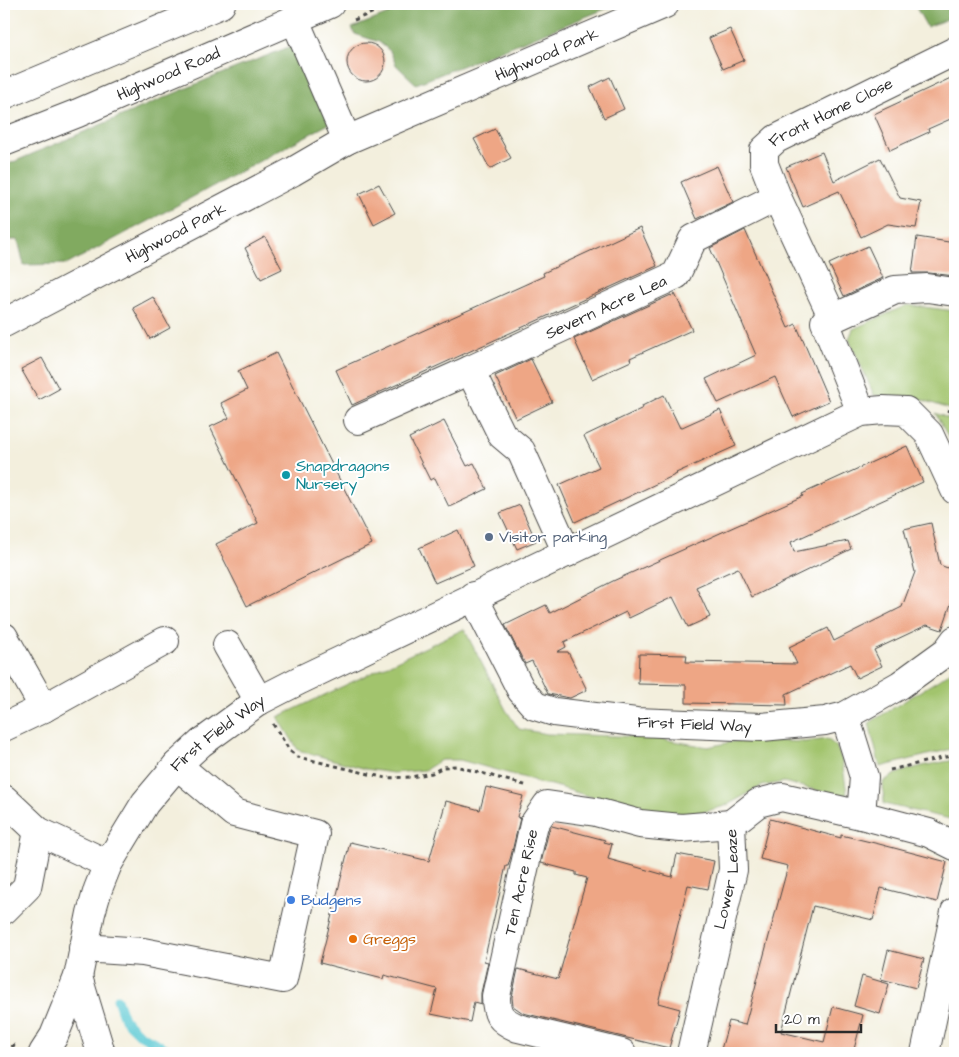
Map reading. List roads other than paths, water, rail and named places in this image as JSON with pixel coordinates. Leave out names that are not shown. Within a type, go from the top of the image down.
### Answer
[{"type":"street","points":[[4,94],[221,4]]},
{"type":"street","name":"Highwood Road","points":[[4,142],[78,113],[330,4]]},
{"type":"street","name":"Highwood Park","points":[[4,323],[292,172],[347,140],[665,4]]},
{"type":"street","points":[[294,18],[347,140]]},
{"type":"street","name":"Front Home Close","points":[[860,412],[829,320],[764,164],[764,150],[776,139],[955,51]]},
{"type":"street","name":"Severn Acre Lea","points":[[358,420],[676,275],[693,239],[777,198]]},
{"type":"street","points":[[829,320],[896,290],[927,288],[955,292]]},
{"type":"street","points":[[470,370],[502,435],[521,450],[567,553]]},
{"type":"street","name":"First Field Way","points":[[43,1053],[54,1036],[78,977],[83,948],[98,889],[108,864],[145,804],[177,764],[201,743],[259,701],[473,596],[567,553],[860,412],[906,411],[929,434],[955,490]]},
{"type":"street","name":"First Field Way","points":[[473,596],[521,690],[534,706],[554,712],[636,722],[762,727],[825,721],[845,716],[900,686],[947,651],[955,640]]},
{"type":"street","points":[[4,637],[44,708]]},
{"type":"street","points":[[4,727],[44,708],[165,641]]},
{"type":"street","points":[[227,645],[259,701]]},
{"type":"street","points":[[845,716],[864,777],[861,815],[929,833],[955,846]]},
{"type":"street","points":[[83,948],[143,952],[283,979],[315,834],[234,813],[177,764]]},
{"type":"street","name":"Lower Leaze","points":[[691,1053],[733,870],[731,824],[758,803],[782,797],[861,815]]},
{"type":"street","points":[[4,799],[38,831],[108,864]]},
{"type":"street","name":"Ten Acre Rise","points":[[622,1053],[518,1028],[505,1022],[496,1010],[496,996],[534,824],[547,806],[596,812],[640,824],[681,828],[731,824]]},
{"type":"street","points":[[4,910],[27,887],[38,831]]},
{"type":"street","points":[[925,1053],[955,912]]},
{"type":"street","name":"First Field Way","points":[[78,977],[101,1053]]},
{"type":"waterway","points":[[117,999],[124,1019],[139,1034],[175,1053]]},
{"type":"place","name":"Snapdragons Nursery","points":[[286,475]]},
{"type":"place","name":"Visitor parking","points":[[489,537]]},
{"type":"place","name":"Budgens","points":[[291,900]]},
{"type":"place","name":"Greggs","points":[[353,939]]}]
